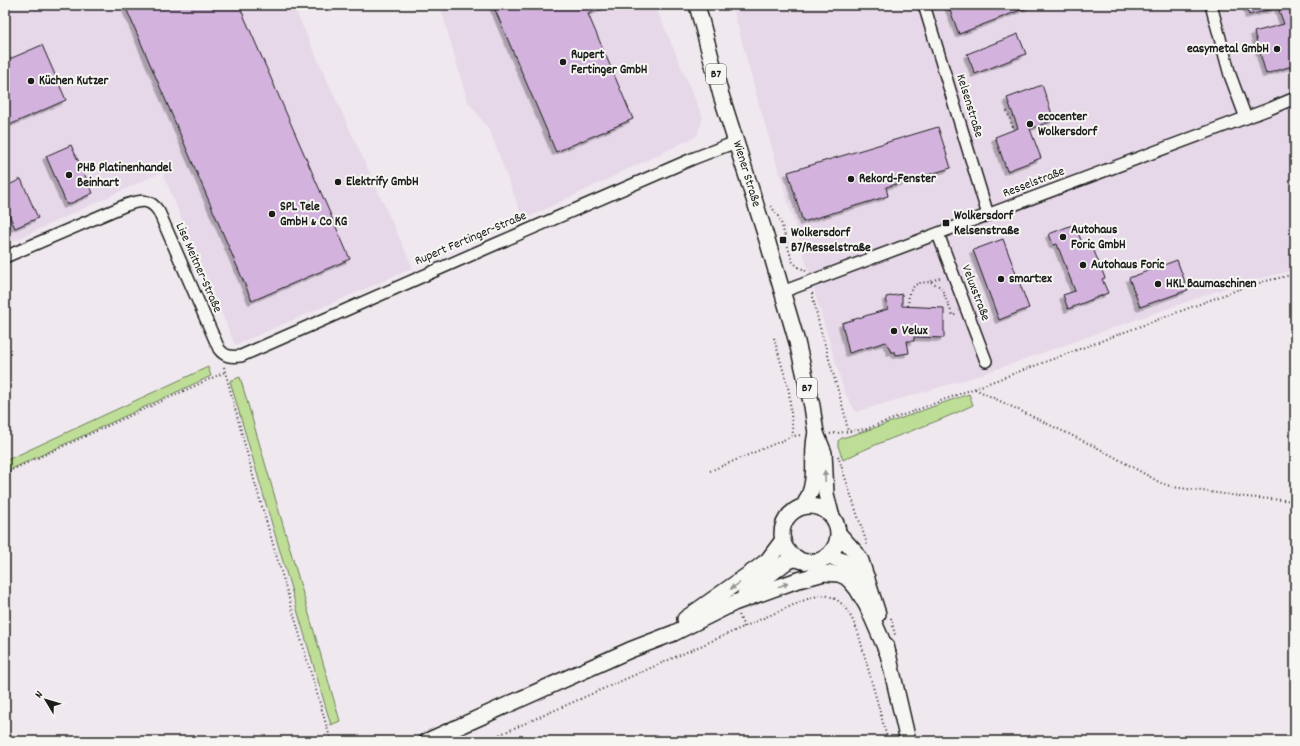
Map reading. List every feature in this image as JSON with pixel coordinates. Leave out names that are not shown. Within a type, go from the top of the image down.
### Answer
[{"type":"main road","name":"Wiener Straße","points":[[697,5],[721,95],[797,342],[812,406],[816,434]]},
{"type":"main road","name":"B7","points":[[804,506],[813,484],[813,451],[816,434]]},
{"type":"main road","name":"B7","points":[[816,434],[824,453],[826,494],[831,514],[835,520],[839,534],[859,557],[867,579],[888,654],[908,741]]},
{"type":"main road","points":[[831,514],[820,507],[815,506],[804,506],[792,512],[788,516],[783,527],[783,540],[786,547],[790,554],[802,561],[815,561],[827,557],[845,561],[867,579]]},
{"type":"main road","points":[[827,557],[835,547],[839,534]]},
{"type":"main road","points":[[630,650],[678,623],[744,580],[768,560],[783,540]]},
{"type":"main road","points":[[734,603],[786,562],[797,558]]},
{"type":"main road","points":[[427,741],[630,650],[680,630],[734,603],[824,573],[839,574],[846,577],[857,589],[888,654]]},
{"type":"street","name":"Kelsenstraße","points":[[924,5],[988,216]]},
{"type":"street","points":[[1211,5],[1230,75],[1246,118]]},
{"type":"street","name":"Resselstraße","points":[[782,292],[988,216],[1295,98]]},
{"type":"street","name":"Rupert Fertinger-Straße","points":[[223,352],[233,357],[241,356],[692,159],[736,142]]},
{"type":"street","name":"Lise Meitner-Straße","points":[[5,258],[126,205],[138,201],[147,202],[154,205],[159,212],[223,352]]},
{"type":"street","name":"Veluxstraße","points":[[938,234],[986,361]]},
{"type":"path","points":[[1007,111],[1014,130]]},
{"type":"path","points":[[768,202],[780,219],[792,261],[798,268],[805,270],[845,415],[848,432],[866,429],[1238,290],[1295,274]]},
{"type":"path","points":[[908,306],[909,293],[911,289],[920,283],[930,282],[953,274]]},
{"type":"path","points":[[930,282],[942,287],[953,316],[967,311]]},
{"type":"path","points":[[774,338],[789,392],[793,436]]},
{"type":"path","points":[[223,352],[225,372],[255,483],[331,741]]},
{"type":"path","points":[[5,473],[225,372]]},
{"type":"path","points":[[975,389],[1100,449],[1172,488],[1295,501]]},
{"type":"path","points":[[710,471],[793,436],[816,434]]},
{"type":"path","points":[[485,741],[800,602],[818,596],[834,598],[847,609],[852,618],[858,632],[888,741]]},
{"type":"shaded area","points":[[5,5],[79,5],[90,7],[93,5],[293,5],[413,268],[235,345],[162,172],[5,245]]},
{"type":"shaded area","points":[[440,5],[655,5],[703,118],[697,136],[523,220],[490,131],[467,100]]},
{"type":"shaded area","points":[[732,5],[1295,5],[1295,270],[1237,284],[974,377],[856,412],[844,391],[758,101]]},
{"type":"green space","points":[[208,367],[211,376],[5,472],[5,461]]},
{"type":"green space","points":[[240,377],[340,721],[331,725],[230,381]]},
{"type":"green space","points":[[969,394],[973,405],[875,445],[843,460],[838,446],[838,441],[842,438]]},
{"type":"building","points":[[134,5],[239,5],[350,259],[252,301],[126,8]]},
{"type":"building","name":"Rupert Fertinger GmbH","points":[[493,5],[609,5],[588,14],[633,119],[556,152]]},
{"type":"building","points":[[948,5],[1031,5],[1031,6],[959,34]]},
{"type":"building","points":[[1246,5],[1275,5],[1276,8],[1249,15]]},
{"type":"building","name":"easymetal GmbH","points":[[1277,5],[1295,5],[1295,65],[1266,74],[1254,32],[1284,24]]},
{"type":"building","points":[[1018,34],[1026,54],[975,74],[967,54]]},
{"type":"building","name":"Küchen Kutzer","points":[[42,45],[66,100],[5,127],[5,61]]},
{"type":"building","name":"ecocenter Wolkersdorf","points":[[1042,85],[1054,120],[1030,129],[1041,158],[1007,171],[995,137],[1018,128],[1007,98]]},
{"type":"building","name":"Rekord-Fenster","points":[[938,127],[951,168],[886,187],[888,196],[803,222],[788,172]]},
{"type":"building","name":"PHB Platinenhandel Beinhart","points":[[71,145],[93,193],[67,205],[46,156]]},
{"type":"building","points":[[21,179],[38,218],[15,228],[5,206],[5,187]]},
{"type":"building","name":"Autohaus Foric","points":[[1075,224],[1082,243],[1090,241],[1105,278],[1102,279],[1108,293],[1068,309],[1063,295],[1075,291],[1057,244],[1053,245],[1049,234]]},
{"type":"building","name":"smart:ex","points":[[1003,239],[1029,308],[999,320],[973,250]]},
{"type":"building","name":"HKL Baumaschinen","points":[[1177,260],[1188,290],[1140,307],[1129,278]]},
{"type":"building","name":"Velux","points":[[902,294],[902,306],[944,308],[944,338],[914,337],[914,341],[907,341],[909,353],[896,355],[895,352],[891,352],[886,342],[849,353],[842,323],[888,309],[886,297]]},
{"type":"place","name":"easymetal GmbH","points":[[1277,49]]},
{"type":"place","name":"Rupert Fertinger GmbH","points":[[563,62]]},
{"type":"place","name":"Küchen Kutzer","points":[[31,81]]},
{"type":"place","name":"ecocenter Wolkersdorf","points":[[1030,124]]},
{"type":"place","name":"PHB Platinenhandel Beinhart","points":[[69,175]]},
{"type":"place","name":"Rekord-Fenster","points":[[851,179]]},
{"type":"place","name":"Elektrify GmbH","points":[[338,182]]},
{"type":"place","name":"SPL Tele GmbH & Co KG","points":[[272,214]]},
{"type":"place","name":"Wolkersdorf Kelsenstraße","points":[[946,223]]},
{"type":"place","name":"Autohaus Foric GmbH","points":[[1063,237]]},
{"type":"place","name":"Wolkersdorf B7/Resselstraße","points":[[783,240]]},
{"type":"place","name":"Autohaus Foric","points":[[1083,265]]},
{"type":"place","name":"smart:ex","points":[[1001,279]]},
{"type":"place","name":"HKL Baumaschinen","points":[[1158,284]]},
{"type":"place","name":"Velux","points":[[894,331]]}]
